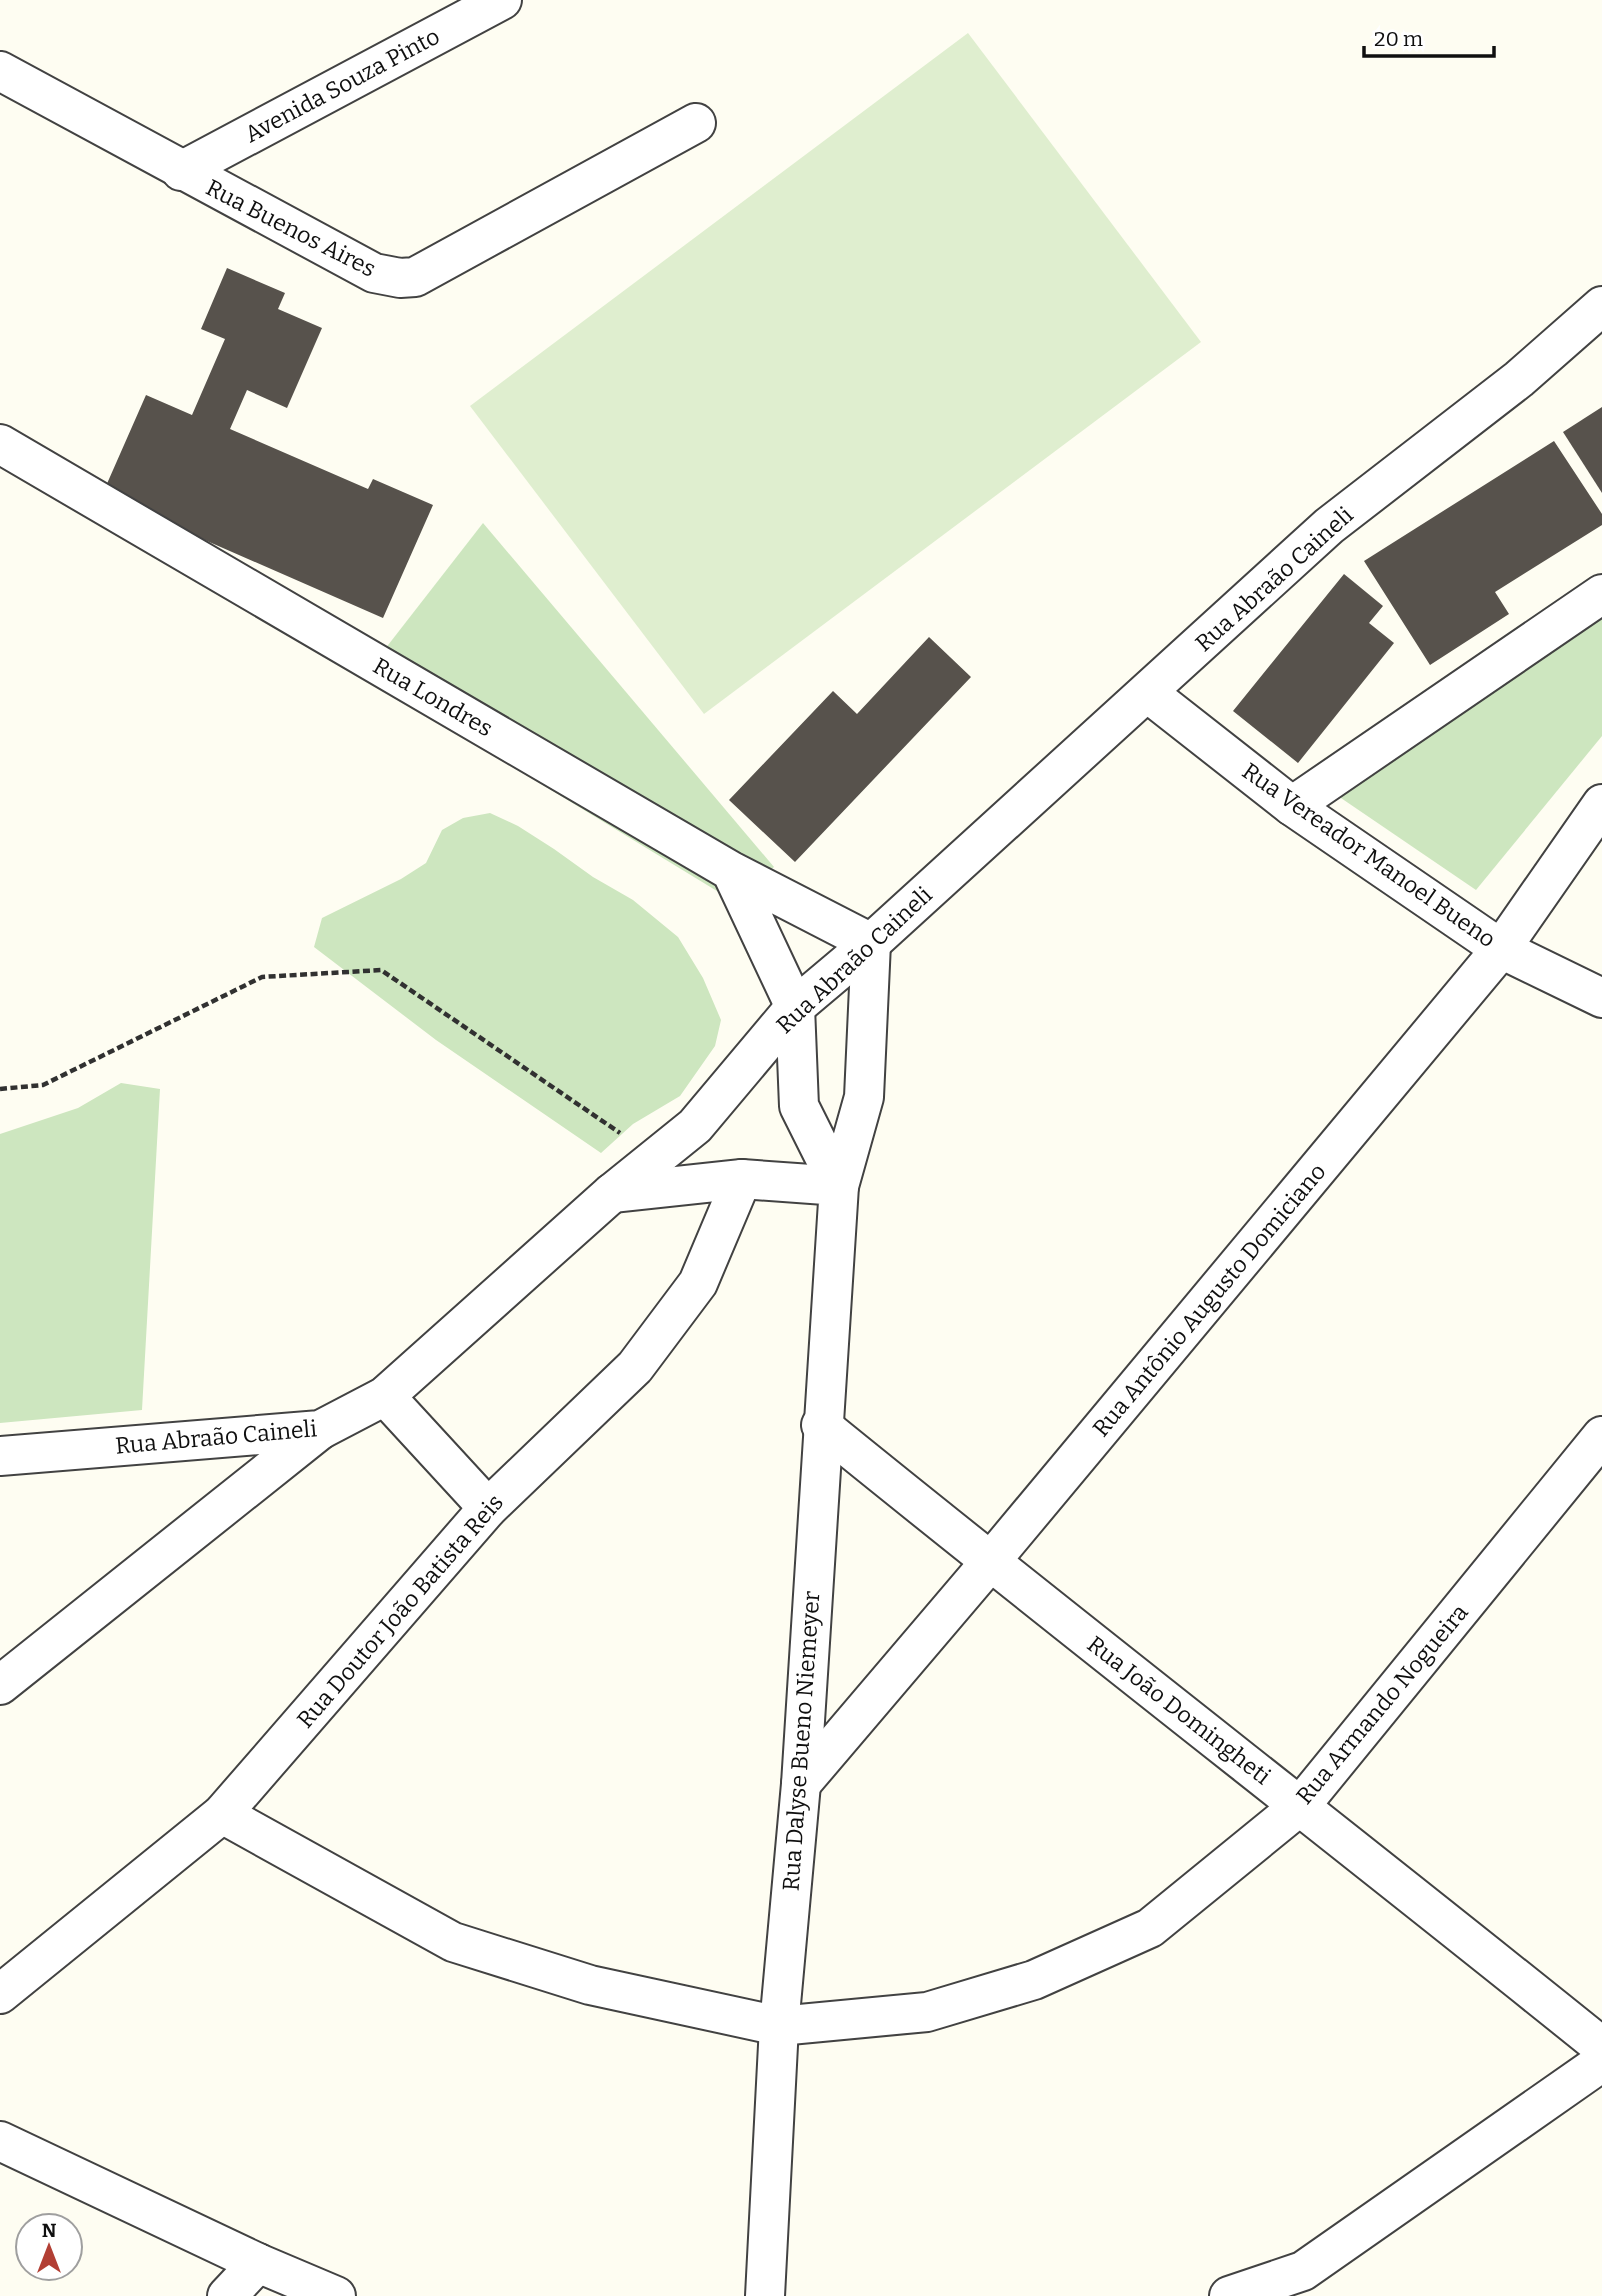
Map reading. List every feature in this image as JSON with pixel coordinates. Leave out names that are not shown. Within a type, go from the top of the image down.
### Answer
[{"type":"street","name":"Avenida Souza Pinto","points":[[181,171],[502,0]]},
{"type":"street","name":"Rua Buenos Aires","points":[[0,71],[374,273],[400,278],[415,277],[696,122]]},
{"type":"street","name":"Rua Abraão Caineli","points":[[0,1456],[320,1430],[385,1396],[612,1193],[695,1126],[795,1007],[1148,693],[1329,526],[1519,379],[1602,306]]},
{"type":"street","name":"Rua Londres","points":[[0,444],[732,871],[870,943]]},
{"type":"street","points":[[1293,806],[1602,594]]},
{"type":"street","name":"Rua Vereador Manoel Bueno","points":[[1148,693],[1293,806],[1501,949],[1602,999]]},
{"type":"street","name":"Rua Antônio Augusto Domiciano","points":[[801,1784],[990,1562],[1501,949],[1602,804]]},
{"type":"street","points":[[732,871],[795,1007],[799,1106],[839,1186]]},
{"type":"street","name":"Rua Dalyse Bueno Niemeyer","points":[[765,2296],[779,2026],[801,1784],[821,1424],[839,1186],[864,1097],[870,943]]},
{"type":"street","points":[[612,1193],[741,1179],[839,1186]]},
{"type":"street","name":"Rua Doutor João Batista Reis","points":[[0,1994],[222,1814],[488,1508],[635,1367],[698,1283],[741,1179]]},
{"type":"street","points":[[385,1396],[488,1508]]},
{"type":"street","name":"Rua João Domingheti","points":[[821,1424],[990,1562],[1301,1804],[1602,2047]]},
{"type":"street","points":[[0,1685],[320,1430]]},
{"type":"street","name":"Rua Armando Nogueira","points":[[222,1814],[453,1942],[590,1986],[779,2026],[927,2012],[1034,1980],[1150,1928],[1301,1804],[1602,1436]]},
{"type":"street","points":[[1229,2296],[1290,2283],[1602,2062]]},
{"type":"street","points":[[0,2141],[258,2263],[336,2296]]},
{"type":"street","points":[[227,2296],[258,2263]]},
{"type":"path","points":[[0,1089],[43,1085],[262,977],[381,970],[656,1157]]},
{"type":"green space","points":[[968,33],[1201,342],[704,714],[470,406]]},
{"type":"green space","points":[[483,523],[774,867],[735,902],[364,676]]},
{"type":"green space","points":[[1602,616],[1602,736],[1476,890],[1338,796]]},
{"type":"green space","points":[[490,813],[518,826],[593,877],[633,900],[678,937],[703,978],[721,1020],[715,1046],[680,1096],[633,1124],[601,1153],[436,1040],[314,947],[322,918],[401,879],[426,863],[442,830],[463,818]]},
{"type":"green space","points":[[121,1083],[160,1089],[142,1410],[0,1423],[0,1134],[78,1108]]},
{"type":"building","points":[[227,268],[285,293],[278,309],[322,328],[287,408],[247,390],[230,429],[368,489],[373,479],[433,505],[383,618],[102,495],[146,395],[192,415],[225,339],[201,329]]},
{"type":"building","points":[[1602,407],[1602,493],[1563,432]]},
{"type":"building","points":[[1554,441],[1602,514],[1602,525],[1495,592],[1509,614],[1430,665],[1364,561]]},
{"type":"building","points":[[1344,574],[1383,606],[1369,623],[1394,643],[1298,763],[1233,711]]},
{"type":"building","points":[[929,637],[971,677],[795,862],[729,800],[833,691],[857,714]]}]
